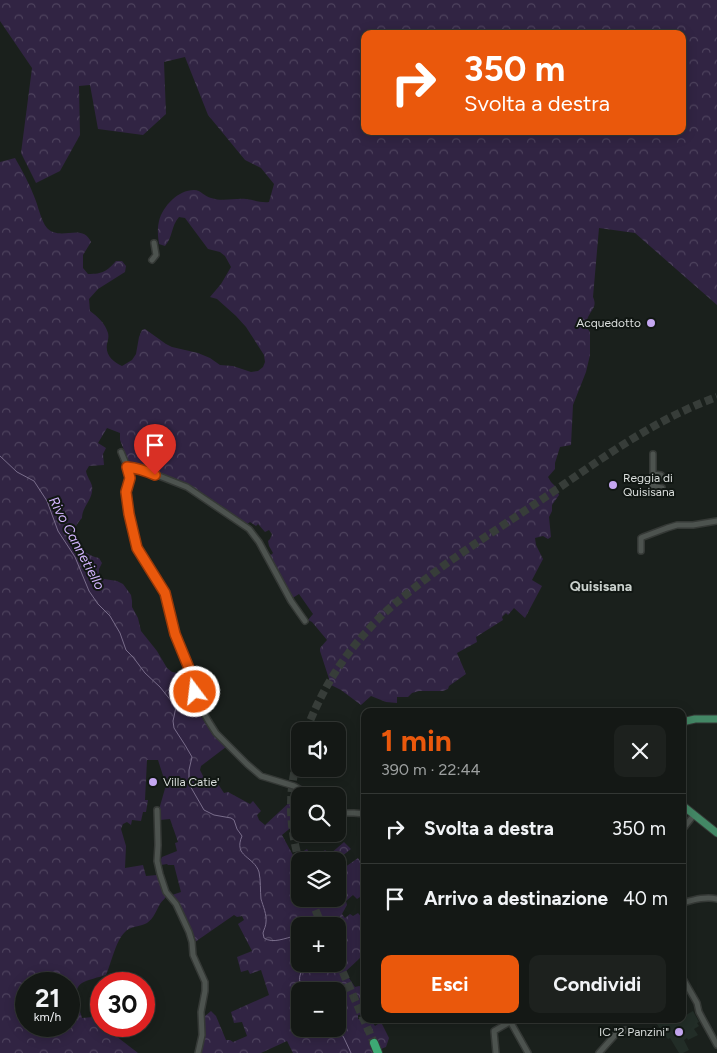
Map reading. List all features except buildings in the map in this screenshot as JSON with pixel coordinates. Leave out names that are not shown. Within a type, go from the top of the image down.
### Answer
[{"type":"highway","points":[[374,1043],[378,1053]]},
{"type":"main road","points":[[686,721],[717,719]]},
{"type":"main road","points":[[686,808],[717,833]]},
{"type":"street","points":[[152,260],[156,255],[154,243]]},
{"type":"street","points":[[120,452],[130,478],[126,492],[137,548],[165,593],[175,634],[193,678],[196,688],[195,692],[201,708],[216,733],[261,776],[296,787]]},
{"type":"street","points":[[653,454],[653,474],[661,475],[661,477],[652,478],[654,483],[652,487],[662,488],[661,493]]},
{"type":"street","points":[[127,467],[144,470],[188,487],[249,529],[259,542],[305,621]]},
{"type":"street","points":[[641,551],[642,537],[677,525],[693,525],[717,521]]},
{"type":"street","points":[[157,810],[157,861],[160,874],[166,892],[176,904],[189,932],[193,955],[205,982],[206,991],[201,1012],[202,1035],[198,1053]]},
{"type":"street","points":[[346,813],[361,813]]},
{"type":"street","points":[[686,825],[694,815]]},
{"type":"street","points":[[686,902],[717,899]]},
{"type":"street","points":[[686,984],[717,1045]]},
{"type":"street","points":[[496,1053],[494,1031],[508,1023]]},
{"type":"street","points":[[514,1023],[528,1053]]},
{"type":"street","points":[[599,1053],[615,1035],[625,1030]]},
{"type":"shaded area","name":"IC \"2 Panzini\"","points":[[693,1011],[699,1022],[697,1023],[699,1026],[694,1029],[698,1035],[684,1040],[689,1050],[679,1053],[670,1038],[668,1039],[656,1023],[686,1023],[686,1015]]},
{"type":"green space","points":[[0,0],[717,0],[717,305],[635,233],[599,228],[593,297],[595,304],[587,320],[587,328],[590,332],[590,355],[586,372],[573,405],[571,445],[560,447],[555,469],[548,477],[556,487],[559,495],[552,505],[549,517],[551,537],[548,539],[543,536],[535,538],[536,545],[543,559],[532,580],[542,586],[525,618],[514,608],[508,615],[506,613],[502,617],[503,620],[476,637],[477,642],[457,653],[466,674],[449,686],[448,689],[443,691],[419,691],[412,693],[408,697],[397,697],[397,703],[386,702],[371,696],[361,705],[331,685],[320,651],[320,648],[327,640],[312,622],[308,620],[313,614],[299,594],[291,599],[264,547],[271,555],[273,553],[268,541],[272,534],[269,530],[265,532],[258,524],[256,526],[250,522],[246,525],[189,486],[129,463],[120,440],[120,433],[107,428],[98,443],[106,448],[103,454],[104,465],[89,466],[86,471],[92,491],[82,518],[74,531],[76,547],[99,558],[102,563],[99,575],[104,579],[123,584],[131,595],[132,607],[138,618],[141,631],[157,651],[167,668],[172,672],[187,672],[199,713],[212,734],[226,747],[201,766],[200,770],[207,784],[216,781],[224,793],[228,792],[250,804],[253,801],[261,811],[257,815],[259,820],[265,825],[291,801],[291,828],[282,835],[291,852],[291,907],[346,907],[342,914],[344,917],[291,917],[291,972],[345,972],[355,987],[361,987],[361,1015],[358,1015],[358,1019],[361,1019],[361,1023],[373,1023],[375,1026],[382,1023],[389,1038],[386,1047],[381,1049],[376,1039],[372,1042],[374,1053],[293,1053],[287,1041],[261,1053],[200,1053],[203,1046],[205,1016],[211,1011],[216,1016],[226,1040],[233,1042],[247,1036],[242,1022],[234,1023],[231,1012],[269,995],[261,970],[250,974],[248,970],[241,972],[237,957],[252,951],[238,924],[244,920],[242,916],[237,917],[234,915],[195,942],[172,895],[181,892],[174,865],[161,865],[162,857],[177,851],[175,843],[178,842],[170,819],[160,820],[160,806],[166,785],[158,760],[147,760],[145,800],[148,800],[146,812],[143,812],[141,821],[132,820],[131,825],[127,822],[123,824],[121,829],[126,846],[125,868],[143,865],[146,876],[157,875],[168,895],[147,923],[127,930],[122,936],[116,946],[107,972],[90,972],[90,980],[80,985],[80,972],[15,972],[15,1037],[80,1037],[80,1012],[82,1018],[90,1017],[90,1037],[117,1037],[138,1053],[0,1053],[0,162],[15,158],[30,186],[47,228],[53,232],[77,232],[87,236],[91,242],[83,255],[83,268],[88,274],[104,271],[116,261],[122,261],[126,266],[125,272],[98,289],[89,299],[90,311],[101,320],[108,333],[108,355],[122,366],[132,360],[136,354],[139,337],[142,330],[145,329],[172,347],[198,353],[220,365],[233,366],[251,372],[258,371],[263,367],[265,362],[264,355],[246,327],[217,299],[210,297],[221,284],[231,267],[225,256],[220,252],[208,249],[185,218],[179,217],[176,220],[165,246],[159,244],[158,227],[164,210],[172,200],[182,193],[194,190],[215,199],[246,199],[269,202],[274,184],[261,168],[245,160],[208,115],[185,57],[164,62],[166,114],[143,135],[98,129],[90,85],[79,86],[80,135],[60,171],[36,183],[21,153],[32,68],[0,21]]},
{"type":"green space","points":[[344,842],[351,849],[346,853],[332,852]]},
{"type":"green space","points":[[358,858],[361,863],[361,896],[357,899],[353,895],[346,901],[346,866]]},
{"type":"green space","points":[[358,913],[361,917],[361,956],[346,971],[346,917],[350,914],[353,916]]},
{"type":"waterway","name":"Rivo Cannetiello","points":[[0,456],[17,472],[34,481],[47,501],[58,531],[75,557],[89,591],[110,616],[120,633],[126,650],[176,707],[173,721],[174,728],[192,757],[189,770],[189,784],[204,810],[214,815],[234,820],[242,836],[240,848],[259,872],[261,899],[266,919],[263,933],[264,938],[275,941],[291,937]]},
{"type":"waterway","name":"Rivo Cannetiello","points":[[300,982],[302,972]]},
{"type":"waterway","name":"Rivo Cannetiello","points":[[343,1037],[351,1053]]},
{"type":"tunnel","points":[[310,722],[318,703],[340,665],[373,624],[403,597],[469,548],[621,446],[668,419],[717,397]]},
{"type":"tunnel","points":[[293,777],[291,806],[293,834],[297,852]]},
{"type":"tunnel","points":[[314,907],[318,917]]},
{"type":"tunnel","points":[[343,972],[361,1013]]},
{"type":"tunnel","points":[[365,1023],[374,1043]]},
{"type":"place","name":"Acquedotto","points":[[651,323]]},
{"type":"place","name":"Reggia di Quisisana","points":[[613,485]]},
{"type":"place","name":"Villa Catie'","points":[[153,782]]},
{"type":"place","name":"IC \"2 Panzini\"","points":[[679,1032]]},
{"type":"district","name":"Quisisana","points":[[601,586]]},
{"type":"route","points":[[155,475],[144,470],[127,467],[130,478],[126,492],[129,514],[137,548],[165,593],[175,634],[193,678],[196,688],[195,692]]}]
